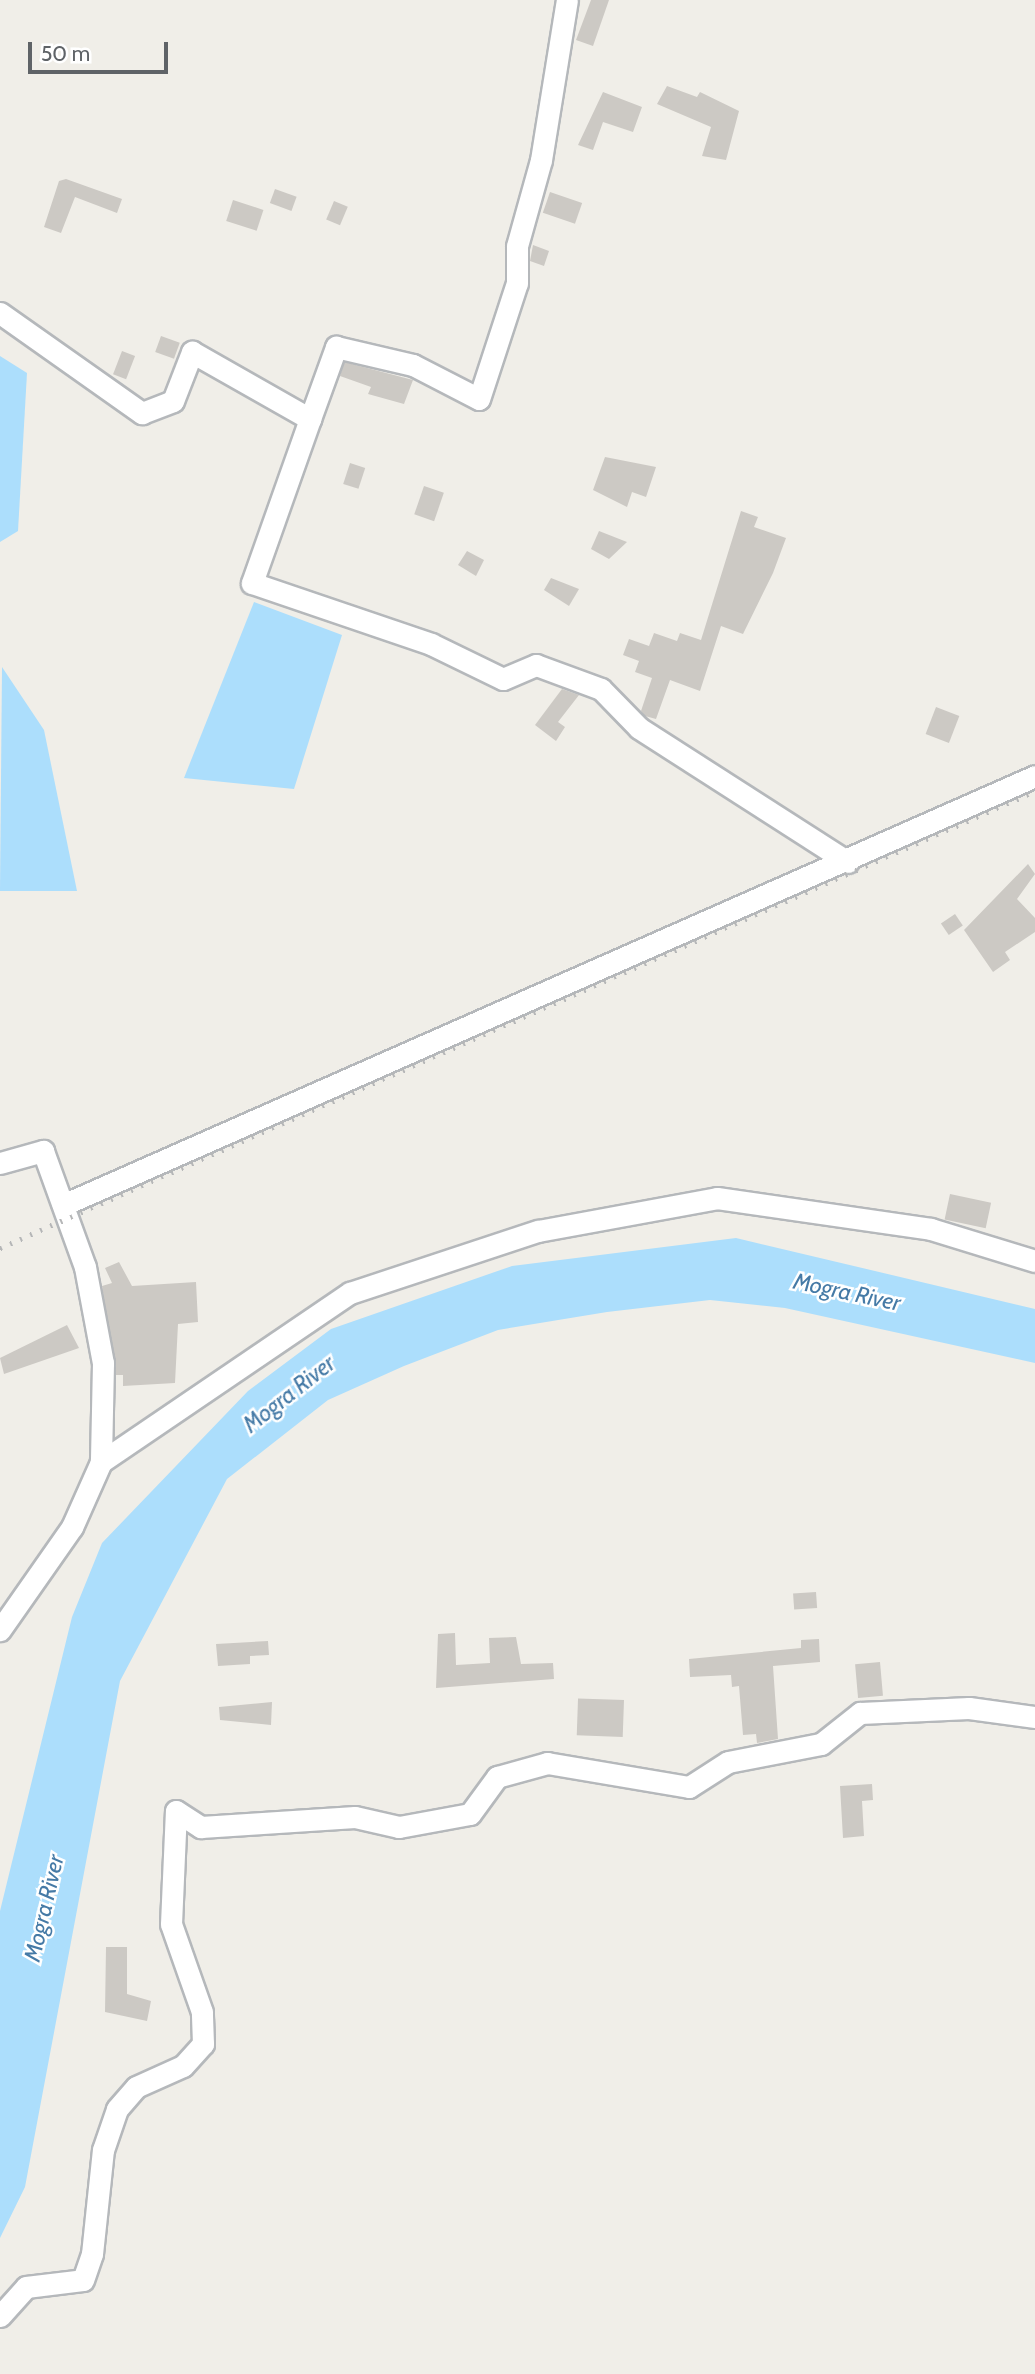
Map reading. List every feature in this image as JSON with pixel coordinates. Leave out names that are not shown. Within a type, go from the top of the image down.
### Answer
[{"type":"street","points":[[568,0],[541,160],[517,246],[517,283],[479,399],[413,365],[336,347],[252,583],[431,644],[503,679],[536,665],[601,689],[639,729],[848,862]]},
{"type":"street","points":[[0,313],[142,413],[173,401],[192,352],[310,419]]},
{"type":"street","points":[[63,1205],[848,862],[1035,776]]},
{"type":"street","points":[[0,1163],[43,1151],[85,1267],[103,1363],[101,1462],[72,1527],[0,1630]]},
{"type":"street","points":[[101,1462],[350,1293],[538,1231],[717,1198],[931,1229],[1035,1261]]},
{"type":"street","points":[[0,2315],[26,2287],[83,2280],[92,2254],[103,2150],[117,2109],[136,2087],[183,2066],[203,2044],[202,2012],[171,1924],[176,1811],[201,1827],[355,1817],[399,1827],[470,1814],[497,1777],[547,1763],[689,1787],[728,1762],[821,1744],[860,1713],[969,1708],[1035,1717]]},
{"type":"water","points":[[0,356],[27,373],[18,531],[0,542]]},
{"type":"water","points":[[254,602],[342,635],[294,789],[184,778]]},
{"type":"water","points":[[2,667],[44,730],[77,891],[0,891]]},
{"type":"water","name":"Mogra River","points":[[736,1238],[1035,1309],[1035,1363],[785,1308],[710,1300],[607,1312],[498,1330],[404,1366],[328,1400],[227,1479],[120,1681],[25,2187],[0,2238],[0,1911],[72,1617],[102,1543],[248,1391],[331,1329],[512,1266]]},
{"type":"building","points":[[591,0],[609,0],[593,46],[576,40]]},
{"type":"building","points":[[667,86],[697,97],[700,92],[739,111],[726,160],[702,156],[711,127],[657,104]]},
{"type":"building","points":[[603,92],[642,107],[633,132],[603,122],[593,150],[578,145]]},
{"type":"building","points":[[66,179],[122,199],[117,213],[75,197],[61,233],[44,227],[59,181]]},
{"type":"building","points":[[275,189],[297,197],[291,211],[270,203]]},
{"type":"building","points":[[550,192],[582,203],[575,224],[543,213]]},
{"type":"building","points":[[233,200],[263,210],[257,231],[226,221]]},
{"type":"building","points":[[334,201],[348,207],[340,225],[326,219]]},
{"type":"building","points":[[533,245],[549,251],[544,266],[530,261]]},
{"type":"building","points":[[161,336],[180,343],[174,359],[155,352]]},
{"type":"building","points":[[122,351],[135,356],[126,379],[113,374]]},
{"type":"building","points":[[344,362],[413,380],[404,404],[368,394],[371,387],[340,376]]},
{"type":"building","points":[[605,457],[656,467],[646,497],[632,492],[627,507],[593,490]]},
{"type":"building","points":[[350,463],[365,468],[358,489],[343,484]]},
{"type":"building","points":[[424,486],[444,493],[434,521],[414,514]]},
{"type":"building","points":[[741,511],[758,517],[754,527],[786,538],[773,573],[743,634],[721,626],[700,691],[670,680],[656,719],[645,716],[641,711],[652,678],[635,672],[639,661],[623,655],[629,639],[649,646],[654,633],[677,641],[680,633],[701,640]]},
{"type":"building","points":[[599,531],[627,542],[609,559],[591,549]]},
{"type":"building","points":[[467,551],[484,560],[476,576],[458,565]]},
{"type":"building","points":[[551,578],[579,589],[569,606],[544,590]]},
{"type":"building","points":[[562,689],[579,695],[558,722],[565,727],[556,741],[535,725]]},
{"type":"building","points":[[936,707],[959,716],[949,743],[926,734]]},
{"type":"building","points":[[1028,864],[1035,874],[1017,899],[1035,918],[1035,932],[1005,952],[1010,960],[993,972],[964,930]]},
{"type":"building","points":[[955,914],[963,926],[949,935],[941,924]]},
{"type":"building","points":[[950,1194],[991,1203],[986,1228],[945,1219]]},
{"type":"building","points":[[119,1262],[132,1286],[196,1282],[198,1322],[178,1324],[175,1383],[123,1386],[123,1375],[116,1375],[102,1286],[112,1283],[105,1268]]},
{"type":"building","points":[[67,1325],[79,1348],[4,1374],[0,1358]]},
{"type":"building","points":[[816,1592],[817,1608],[794,1610],[793,1594]]},
{"type":"building","points":[[455,1633],[456,1665],[490,1663],[489,1638],[516,1637],[521,1664],[553,1663],[554,1679],[436,1688],[438,1634]]},
{"type":"building","points":[[819,1639],[820,1662],[773,1666],[778,1739],[757,1743],[756,1734],[743,1735],[739,1686],[732,1687],[731,1675],[690,1677],[689,1659],[801,1648],[801,1640]]},
{"type":"building","points":[[268,1641],[269,1655],[250,1656],[250,1664],[218,1666],[216,1644]]},
{"type":"building","points":[[880,1662],[883,1696],[858,1698],[855,1664]]},
{"type":"building","points":[[578,1698],[624,1700],[623,1737],[577,1735]]},
{"type":"building","points":[[272,1702],[271,1725],[220,1720],[219,1707]]},
{"type":"building","points":[[872,1784],[873,1800],[862,1801],[864,1836],[843,1838],[840,1786]]},
{"type":"building","points":[[106,1947],[127,1947],[127,1994],[151,2001],[147,2021],[105,2012]]},
{"type":"railway","points":[[0,1248],[1035,791]]}]
